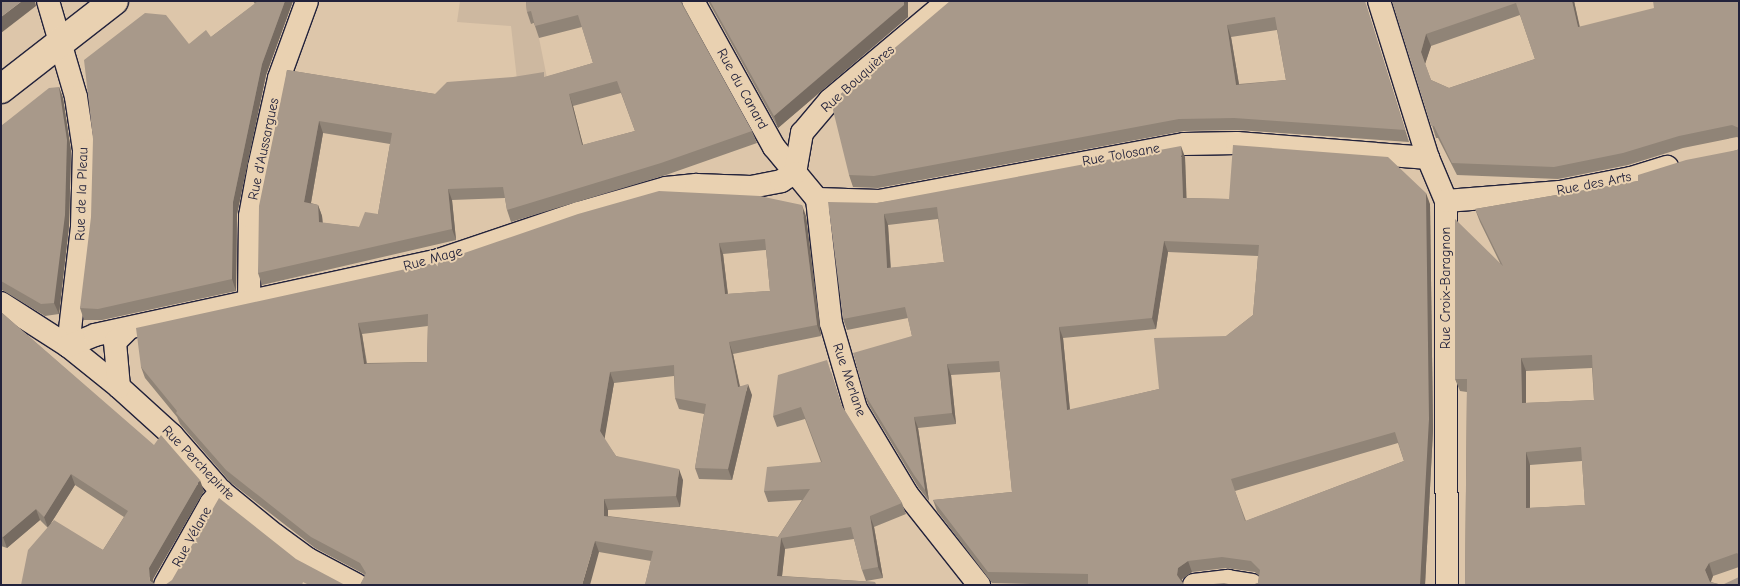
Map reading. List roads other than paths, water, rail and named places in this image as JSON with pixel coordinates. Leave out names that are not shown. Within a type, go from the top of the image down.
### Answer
[{"type":"street","name":"Rue de la Pleau","points":[[48,1],[76,97],[84,150],[82,226],[68,346]]},
{"type":"street","points":[[1,89],[114,1]]},
{"type":"street","name":"Rue d'Aussargues","points":[[249,302],[250,216],[259,168],[279,78],[307,1]]},
{"type":"street","name":"Rue du Canard","points":[[693,1],[774,146],[817,199]]},
{"type":"street","name":"Rue Bouquières","points":[[795,173],[802,133],[830,100],[948,1]]},
{"type":"street","name":"Rue Croix-Baragnon","points":[[1379,1],[1428,158],[1446,201],[1447,585]]},
{"type":"street","name":"Rue Tolosane","points":[[817,199],[879,201],[1184,144],[1237,143],[1428,158]]},
{"type":"street","name":"Rue des Arts","points":[[1446,201],[1560,192],[1631,178],[1687,160]]},
{"type":"street","name":"Rue Mage","points":[[68,346],[81,338],[127,330],[439,260],[578,214],[666,188],[696,185],[750,187],[782,180],[795,173]]},
{"type":"street","name":"Rue Merlane","points":[[817,199],[831,323],[856,409],[907,494],[979,585]]},
{"type":"street","name":"Rue Perchepinte","points":[[1,303],[68,346],[120,388],[172,435],[221,491],[308,559],[346,582]]},
{"type":"street","points":[[120,388],[115,342],[127,330]]},
{"type":"street","name":"Rue Vélane","points":[[165,585],[211,503],[221,491]]},
{"type":"street","points":[[1194,585],[1228,581],[1252,585]]}]
